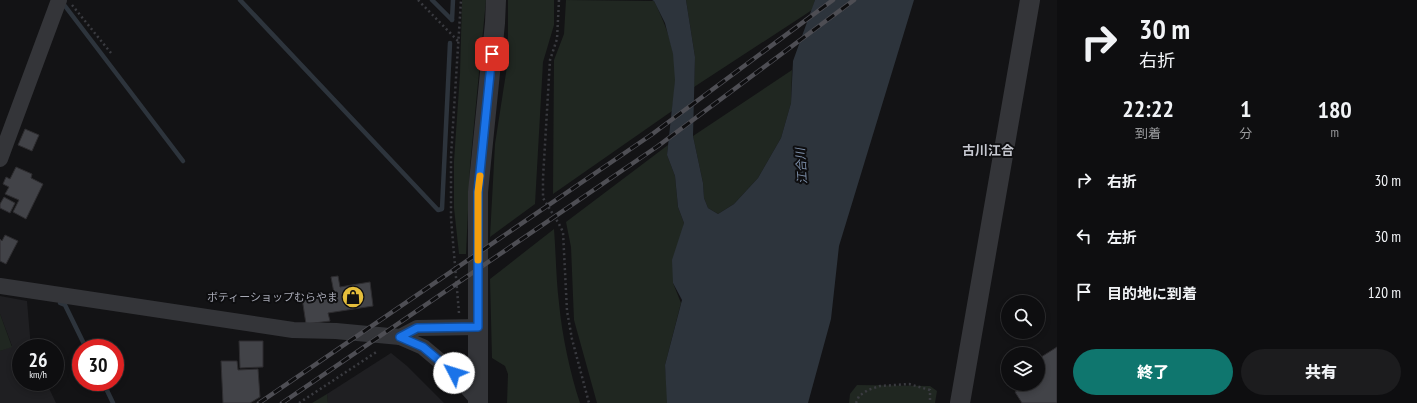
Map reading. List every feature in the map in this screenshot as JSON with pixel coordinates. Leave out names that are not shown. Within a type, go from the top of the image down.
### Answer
[{"type":"street","points":[[0,159],[59,0]]},
{"type":"street","points":[[478,401],[469,327],[478,192],[496,0]]},
{"type":"street","points":[[960,403],[1030,0]]},
{"type":"street","points":[[0,286],[293,330],[336,331],[400,337],[423,347],[454,373],[478,401]]},
{"type":"street","points":[[400,337],[417,328],[469,327]]},
{"type":"path","points":[[68,0],[111,53]]},
{"type":"path","points":[[418,0],[458,42]]},
{"type":"path","points":[[460,0],[451,156],[451,218],[469,327]]},
{"type":"path","points":[[559,0],[557,39],[550,60],[543,198],[563,232],[567,311],[572,339],[589,403]]},
{"type":"path","points":[[299,403],[400,337]]},
{"type":"path","points":[[856,403],[859,396],[868,390],[880,386],[909,384],[930,390],[930,403]]},
{"type":"shaded area","points":[[462,0],[486,0],[470,166],[466,254],[459,254],[454,208],[454,161],[460,74]]},
{"type":"shaded area","points":[[508,0],[554,0],[554,25],[543,62],[535,204],[490,237],[495,144],[508,60]]},
{"type":"shaded area","points":[[566,0],[654,1],[670,40],[674,60],[675,88],[672,111],[553,194],[554,60],[564,34]]},
{"type":"shaded area","points":[[686,0],[815,0],[812,10],[694,87],[695,57]]},
{"type":"shaded area","points":[[792,70],[791,103],[781,138],[758,178],[734,204],[718,214],[708,208],[704,198],[703,183],[693,136]]},
{"type":"shaded area","points":[[668,145],[667,155],[675,176],[678,207],[684,223],[673,283],[681,303],[665,365],[668,403],[597,403],[574,320],[571,247],[566,222]]},
{"type":"shaded area","points":[[554,229],[560,315],[564,341],[580,403],[507,403],[508,374],[505,366],[492,358],[490,279]]},
{"type":"shaded area","points":[[0,296],[27,301],[30,339],[12,339],[12,346],[0,314]]},
{"type":"shaded area","points":[[0,314],[12,347],[0,351]]},
{"type":"shaded area","points":[[12,346],[12,391],[50,391],[56,403],[0,403],[0,351]]},
{"type":"shaded area","points":[[391,353],[407,366],[444,403],[328,403],[327,394]]},
{"type":"shaded area","points":[[857,385],[930,386],[937,391],[935,403],[849,403],[850,394]]},
{"type":"shaded area","points":[[327,394],[328,403],[312,403]]},
{"type":"water","name":"江合川","points":[[652,0],[686,0],[695,57],[693,136],[703,183],[704,198],[708,208],[718,214],[734,204],[758,178],[781,138],[791,103],[793,61],[815,0],[914,0],[839,246],[831,319],[808,403],[667,403],[665,365],[682,300],[673,283],[672,260],[684,223],[678,207],[675,176],[667,155],[675,80],[673,54],[665,23],[654,1]]},
{"type":"building","points":[[25,129],[39,135],[32,151],[18,145]]},
{"type":"building","points":[[16,167],[32,174],[31,178],[43,184],[26,219],[13,212],[19,200],[5,194],[9,187],[3,184],[6,177],[10,179]]},
{"type":"building","points":[[4,197],[15,203],[10,213],[0,208],[0,204]]},
{"type":"building","points":[[5,235],[18,241],[6,264],[0,261],[0,239],[2,241]]},
{"type":"building","points":[[338,276],[340,287],[370,282],[373,306],[328,313],[330,321],[306,324],[302,298],[334,293],[331,277]]},
{"type":"building","points":[[239,341],[263,341],[263,367],[240,368]]},
{"type":"building","points":[[1057,347],[1057,403],[1022,403],[1015,392],[1016,391],[1045,391],[1045,355]]},
{"type":"building","points":[[221,361],[237,361],[238,370],[258,369],[260,397],[250,403],[223,403]]},
{"type":"waterway","points":[[240,0],[438,210],[442,209],[450,43]]},
{"type":"waterway","points":[[432,0],[452,20]]},
{"type":"waterway","points":[[452,20],[453,0]]},
{"type":"waterway","points":[[65,6],[183,161]]},
{"type":"waterway","points":[[60,303],[65,305],[82,339]]},
{"type":"waterway","points":[[107,391],[113,403]]},
{"type":"railway","points":[[259,403],[651,135],[833,0]]},
{"type":"railway","points":[[282,403],[658,146],[854,0]]},
{"type":"slow traffic","points":[[478,260],[478,192],[480,176]]},
{"type":"place","name":"ボティーショップむらやま","points":[[353,297]]},
{"type":"district","name":"古川江合","points":[[988,150]]},
{"type":"route","points":[[454,373],[423,347],[400,337],[417,328],[478,327],[478,192],[492,54]]}]
